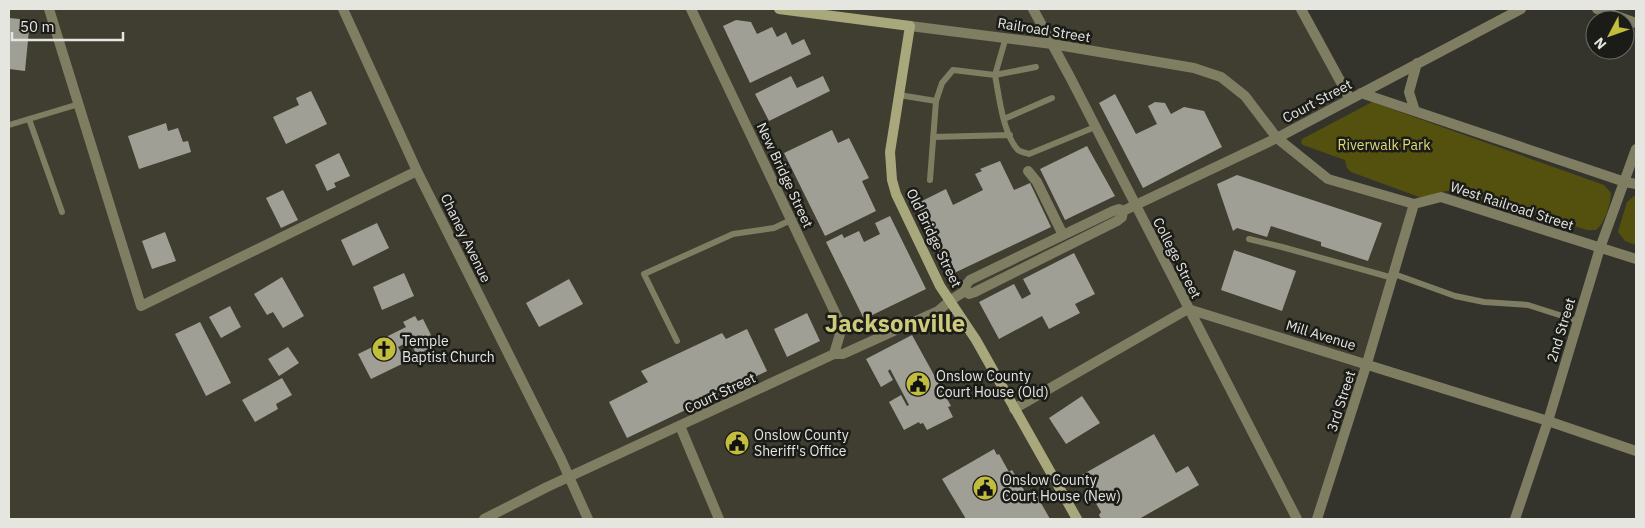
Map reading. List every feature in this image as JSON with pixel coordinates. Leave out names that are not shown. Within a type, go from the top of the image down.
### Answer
[{"type":"main road","name":"Railroad Street","points":[[779,9],[910,26]]},
{"type":"main road","name":"Old Bridge Street","points":[[910,26],[890,152],[892,180],[902,210],[949,302],[976,340],[1077,519]]},
{"type":"street","points":[[50,9],[141,306],[418,171]]},
{"type":"street","name":"Chaney Avenue","points":[[343,9],[418,171],[570,477],[588,519]]},
{"type":"street","name":"New Bridge Street","points":[[691,9],[840,323],[840,334],[834,354]]},
{"type":"street","name":"College Street","points":[[1033,9],[1297,519]]},
{"type":"street","points":[[1301,9],[1350,99]]},
{"type":"street","name":"Court Street","points":[[484,519],[547,487],[834,354],[843,354],[938,311],[965,291],[966,284],[970,280],[1116,210],[1123,211],[1277,138],[1520,9]]},
{"type":"street","points":[[1597,9],[1636,23]]},
{"type":"street","name":"Railroad Street","points":[[910,26],[1006,37],[1194,68],[1221,77],[1245,96],[1277,138]]},
{"type":"street","points":[[1415,111],[1409,92],[1417,63]]},
{"type":"street","points":[[1361,92],[1625,182],[1636,184]]},
{"type":"street","points":[[1277,138],[1328,179],[1414,204]]},
{"type":"street","name":"2nd Street","points":[[1515,519],[1548,421],[1600,248],[1636,149]]},
{"type":"street","points":[[1028,171],[1037,182],[1063,235]]},
{"type":"street","name":"West Railroad Street","points":[[1414,204],[1441,197],[1636,259]]},
{"type":"street","name":"3rd Street","points":[[1317,519],[1367,363],[1414,204]]},
{"type":"street","name":"Court Street","points":[[965,291],[967,293],[974,293],[1117,221],[1122,217],[1123,211]]},
{"type":"street","points":[[1014,408],[1188,309]]},
{"type":"street","name":"Mill Avenue","points":[[1188,309],[1367,363],[1636,451]]},
{"type":"street","points":[[680,426],[719,519]]},
{"type":"lane","points":[[1006,37],[995,75],[1004,119],[1019,151],[1029,154],[1095,127]]},
{"type":"lane","points":[[930,180],[936,101],[942,83],[953,70],[995,75],[1036,67]]},
{"type":"lane","points":[[898,95],[936,101]]},
{"type":"lane","points":[[1004,119],[1052,98]]},
{"type":"lane","points":[[9,125],[79,104]]},
{"type":"lane","points":[[29,119],[62,212]]},
{"type":"lane","points":[[933,137],[1010,135]]},
{"type":"lane","points":[[677,341],[644,274],[732,234],[774,228],[791,220]]},
{"type":"lane","points":[[1075,229],[1080,239]]},
{"type":"lane","points":[[1249,239],[1393,276],[1455,296],[1484,302],[1528,306],[1578,321]]},
{"type":"lane","points":[[1048,242],[1053,253]]},
{"type":"lane","points":[[1021,256],[1026,266]]},
{"type":"lane","points":[[994,269],[1000,280]]},
{"type":"shaded area","points":[[9,9],[1301,9],[1350,99],[1277,138],[1328,179],[1414,204],[1317,519],[9,519]]},
{"type":"green space","name":"Riverwalk Park","points":[[1372,102],[1604,185],[1611,193],[1611,197],[1604,219],[1596,230],[1587,230],[1489,198],[1482,201],[1448,191],[1422,198],[1351,172],[1347,168],[1345,160],[1301,143],[1302,139]]},
{"type":"green space","points":[[1636,196],[1636,245],[1625,241],[1618,232],[1627,202]]},
{"type":"building","points":[[9,18],[30,20],[25,71],[9,69]]},
{"type":"building","points":[[736,20],[751,22],[757,34],[772,27],[777,37],[786,32],[792,45],[804,39],[811,54],[750,83],[723,26]]},
{"type":"building","points":[[791,76],[797,88],[823,76],[830,91],[769,121],[755,94]]},
{"type":"building","points":[[311,91],[327,124],[286,144],[273,117],[299,105],[296,98]]},
{"type":"building","points":[[1115,94],[1136,134],[1157,124],[1148,106],[1155,102],[1165,103],[1171,114],[1184,107],[1204,111],[1222,147],[1143,188],[1099,103]]},
{"type":"building","points":[[166,123],[168,131],[178,128],[183,142],[188,141],[191,152],[139,169],[128,136]]},
{"type":"building","points":[[832,130],[838,143],[849,138],[869,178],[862,181],[876,211],[825,236],[784,153]]},
{"type":"building","points":[[1087,146],[1115,196],[1065,220],[1040,169]]},
{"type":"building","points":[[339,153],[350,176],[334,183],[336,187],[327,191],[315,165]]},
{"type":"building","points":[[1000,161],[1014,190],[1030,183],[1051,227],[950,275],[916,204],[946,189],[953,205],[983,190],[975,174],[982,171],[980,169]]},
{"type":"building","points":[[1237,175],[1382,223],[1368,261],[1321,246],[1321,242],[1271,226],[1267,237],[1237,228],[1233,231],[1217,184]]},
{"type":"building","points":[[283,190],[298,220],[281,228],[266,198]]},
{"type":"building","points":[[890,216],[926,289],[864,319],[826,242],[842,234],[844,238],[859,231],[864,242],[880,234],[875,223]]},
{"type":"building","points":[[377,223],[389,248],[353,266],[341,240]]},
{"type":"building","points":[[165,232],[176,261],[152,269],[142,241]]},
{"type":"building","points":[[1234,250],[1296,271],[1282,311],[1221,290]]},
{"type":"building","points":[[1074,253],[1095,294],[1075,304],[1080,313],[1049,329],[1042,316],[999,339],[979,302],[1014,284],[1022,299],[1031,294],[1023,279]]},
{"type":"building","points":[[404,273],[414,296],[382,310],[373,287]]},
{"type":"building","points":[[282,277],[304,316],[283,328],[273,312],[267,315],[254,294]]},
{"type":"building","points":[[569,279],[583,304],[539,327],[526,303]]},
{"type":"building","points":[[230,306],[241,327],[221,338],[209,317]]},
{"type":"building","points":[[807,313],[820,341],[787,357],[774,329]]},
{"type":"building","name":"Temple Baptist Church","points":[[415,316],[418,321],[423,319],[436,345],[424,351],[426,354],[418,358],[410,341],[398,347],[406,362],[371,379],[358,354],[389,339],[388,336],[406,327],[403,322]]},
{"type":"building","points":[[200,322],[231,383],[206,396],[175,334]]},
{"type":"building","points":[[747,329],[767,371],[627,438],[609,402],[648,382],[641,371],[722,333],[726,339]]},
{"type":"building","name":"Onslow County Court House (Old)","points":[[912,335],[951,406],[948,407],[953,417],[927,430],[923,423],[920,424],[919,422],[904,430],[889,402],[901,395],[907,406],[909,405],[890,369],[888,371],[893,380],[881,387],[866,359]]},
{"type":"building","points":[[288,347],[299,363],[279,376],[268,359]]},
{"type":"building","points":[[282,378],[292,395],[276,404],[278,409],[255,422],[242,400]]},
{"type":"building","points":[[1082,396],[1100,423],[1066,444],[1049,418]]},
{"type":"building","points":[[1154,434],[1176,473],[1188,466],[1199,485],[1139,519],[1101,519],[1099,515],[1101,512],[1080,476]]},
{"type":"building","name":"Onslow County Court House (New)","points":[[994,449],[1009,472],[1012,470],[1030,500],[1037,496],[1050,519],[966,519],[942,479]]},
{"type":"place","name":"Temple Baptist Church","points":[[384,349]]},
{"type":"place","name":"Onslow County Court House (Old)","points":[[918,384]]},
{"type":"place","name":"Onslow County Sheriff's Office","points":[[737,443]]},
{"type":"place","name":"Onslow County Court House (New)","points":[[985,488]]},
{"type":"district","name":"Jacksonville","points":[[895,323]]}]
